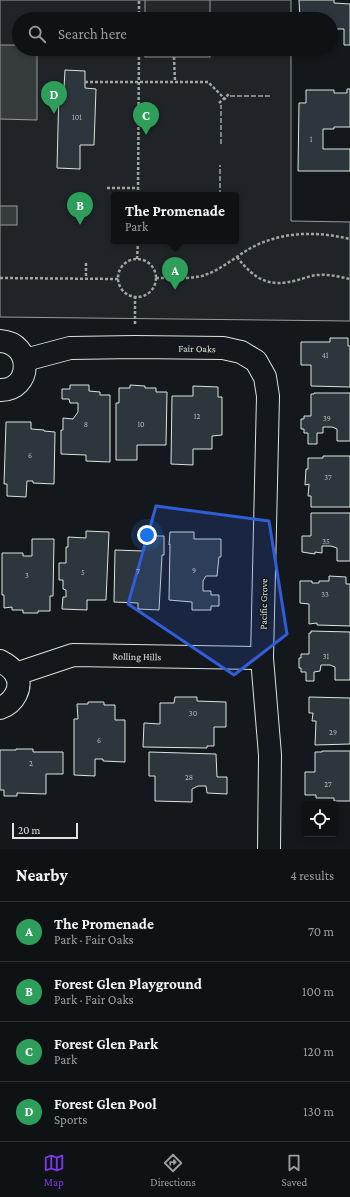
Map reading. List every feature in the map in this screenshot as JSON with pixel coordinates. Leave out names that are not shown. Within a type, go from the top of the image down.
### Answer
[{"type":"street","points":[[0,341],[9,342],[16,346],[22,352],[25,360],[24,372],[18,383],[12,388],[0,390]]},
{"type":"street","name":"Fair Oaks","points":[[25,360],[70,348],[135,347],[223,348],[241,352],[256,361]]},
{"type":"street","name":"Pacific Grove","points":[[256,361],[265,377],[268,396],[262,658],[270,755],[269,849]]},
{"type":"street","name":"Rolling Hills","points":[[0,708],[11,703],[16,694],[18,684],[8,667],[73,655],[262,658]]},
{"type":"path","points":[[139,0],[139,12]]},
{"type":"path","points":[[138,192],[139,56]]},
{"type":"path","points":[[174,57],[175,82]]},
{"type":"path","points":[[85,82],[208,82],[225,99]]},
{"type":"path","points":[[219,103],[229,94]]},
{"type":"path","points":[[107,188],[138,188]]},
{"type":"path","points":[[156,278],[201,276],[226,265],[250,249],[268,240],[289,234],[301,233],[336,235],[350,238]]},
{"type":"path","points":[[138,244],[138,259]]},
{"type":"path","points":[[237,257],[248,271],[258,278],[278,284],[319,275],[331,275],[350,279]]},
{"type":"path","points":[[138,259],[148,263],[152,267],[156,278],[155,284],[147,294],[141,296],[130,295],[122,289],[118,279],[119,272],[122,267],[132,260],[138,259]]},
{"type":"path","points":[[86,263],[86,278]]},
{"type":"path","points":[[0,278],[118,279]]},
{"type":"path","points":[[134,296],[135,347]]},
{"type":"highlighted area","points":[[156,506],[269,521],[287,634],[234,675],[128,604]]},
{"type":"shaded area","points":[[0,0],[291,0],[291,12],[12,12],[12,56],[291,56],[291,221],[350,222],[350,321],[0,317]]},
{"type":"shaded area","points":[[145,0],[210,0],[210,12],[145,12]]},
{"type":"shaded area","points":[[0,45],[12,45],[12,56],[37,56],[37,120],[0,119]]},
{"type":"shaded area","points":[[145,56],[210,56],[210,57]]},
{"type":"shaded area","points":[[0,206],[17,206],[17,225],[0,225]]},
{"type":"building","points":[[299,0],[334,0],[334,3],[350,4],[350,45],[344,45],[344,29],[338,29],[338,12],[300,12]]},
{"type":"building","points":[[65,70],[85,71],[85,88],[96,89],[94,145],[80,145],[80,169],[57,168],[59,88],[64,88]]},
{"type":"building","points":[[347,89],[350,89],[350,127],[323,129],[323,149],[350,149],[350,171],[298,171],[299,103],[306,103],[306,90],[334,90],[334,93],[347,93]]},
{"type":"building","points":[[330,338],[348,338],[348,346],[350,346],[350,387],[311,386],[311,365],[301,365],[301,342],[330,342]]},
{"type":"building","points":[[70,385],[89,385],[89,391],[100,392],[100,395],[110,395],[110,462],[86,461],[86,455],[61,454],[61,430],[63,430],[63,418],[73,419],[78,412],[78,403],[70,403],[69,399],[62,399],[62,389],[70,389]]},
{"type":"building","points":[[130,385],[145,386],[145,388],[156,388],[156,392],[167,392],[166,445],[137,445],[137,460],[116,460],[116,403],[119,403],[119,388],[130,388]]},
{"type":"building","points":[[193,386],[218,387],[218,397],[222,397],[222,435],[212,436],[212,449],[193,449],[193,465],[171,464],[172,396],[193,396]]},
{"type":"building","points":[[350,393],[350,441],[337,441],[337,429],[332,427],[323,427],[323,433],[317,433],[317,444],[308,444],[308,433],[304,433],[304,429],[301,429],[301,419],[304,419],[304,416],[311,416],[311,394]]},
{"type":"building","points":[[6,422],[31,422],[31,429],[55,432],[54,484],[33,483],[33,481],[27,481],[26,497],[7,496],[7,484],[4,484]]},
{"type":"building","points":[[323,456],[350,456],[350,507],[311,507],[311,496],[308,496],[309,484],[305,485],[306,469],[308,469],[308,458],[323,458]]},
{"type":"building","points":[[311,513],[350,513],[350,561],[337,561],[337,548],[331,546],[322,546],[322,553],[315,552],[315,554],[302,552],[302,536],[311,536]]},
{"type":"building","points":[[86,531],[109,532],[106,600],[87,600],[87,610],[62,609],[63,597],[66,597],[66,590],[63,589],[63,580],[59,580],[59,563],[66,563],[66,547],[68,547],[68,537],[86,538]]},
{"type":"building","points":[[170,532],[194,532],[194,539],[221,539],[221,557],[219,557],[217,576],[206,576],[203,581],[203,591],[211,591],[211,595],[219,595],[219,606],[211,606],[211,610],[192,610],[192,602],[169,600]]},
{"type":"building","points":[[144,536],[164,536],[164,555],[162,555],[159,610],[138,609],[138,603],[114,602],[115,550],[144,551]]},
{"type":"building","points":[[32,539],[54,539],[53,596],[50,596],[50,611],[23,613],[23,610],[12,610],[12,607],[4,608],[4,595],[2,595],[2,553],[23,553],[23,556],[32,556]]},
{"type":"building","points":[[329,576],[346,577],[346,584],[350,584],[350,626],[317,625],[317,623],[309,624],[309,604],[300,603],[300,581],[312,581],[312,583],[319,583],[319,581],[329,581]]},
{"type":"building","points":[[311,631],[350,632],[350,680],[335,680],[335,667],[330,665],[321,665],[320,671],[314,672],[314,681],[306,681],[306,672],[301,672],[301,668],[299,668],[299,658],[301,658],[301,654],[309,654],[309,633],[311,633]]},
{"type":"building","points":[[175,697],[197,697],[197,701],[226,702],[226,727],[214,727],[214,746],[207,746],[207,748],[143,747],[144,723],[160,724],[160,703],[174,703]]},
{"type":"building","points":[[309,697],[350,698],[350,744],[315,745],[316,721],[312,721],[313,713],[309,713]]},
{"type":"building","points":[[88,702],[104,702],[104,705],[115,705],[115,720],[125,720],[125,762],[95,759],[95,776],[74,775],[74,719],[78,719],[77,704],[88,704]]},
{"type":"building","points":[[33,749],[33,752],[63,752],[63,774],[46,774],[46,794],[17,793],[17,796],[4,796],[4,790],[0,790],[0,750]]},
{"type":"building","points":[[350,751],[350,801],[334,801],[334,798],[316,798],[316,795],[305,795],[305,772],[315,772],[315,752]]},
{"type":"building","points":[[149,752],[216,754],[217,777],[227,777],[227,794],[207,793],[206,786],[198,786],[192,789],[192,802],[155,801],[155,776],[149,776]]},
{"type":"fence","points":[[230,96],[272,96]]},
{"type":"fence","points":[[221,105],[221,144]]},
{"type":"fence","points":[[220,165],[220,192]]},
{"type":"place","name":"Forest Glen Pool","points":[[54,114]]},
{"type":"place","name":"Forest Glen Park","points":[[146,135]]},
{"type":"place","name":"Forest Glen Playground","points":[[80,225]]},
{"type":"place","name":"The Promenade","points":[[175,290]]}]
